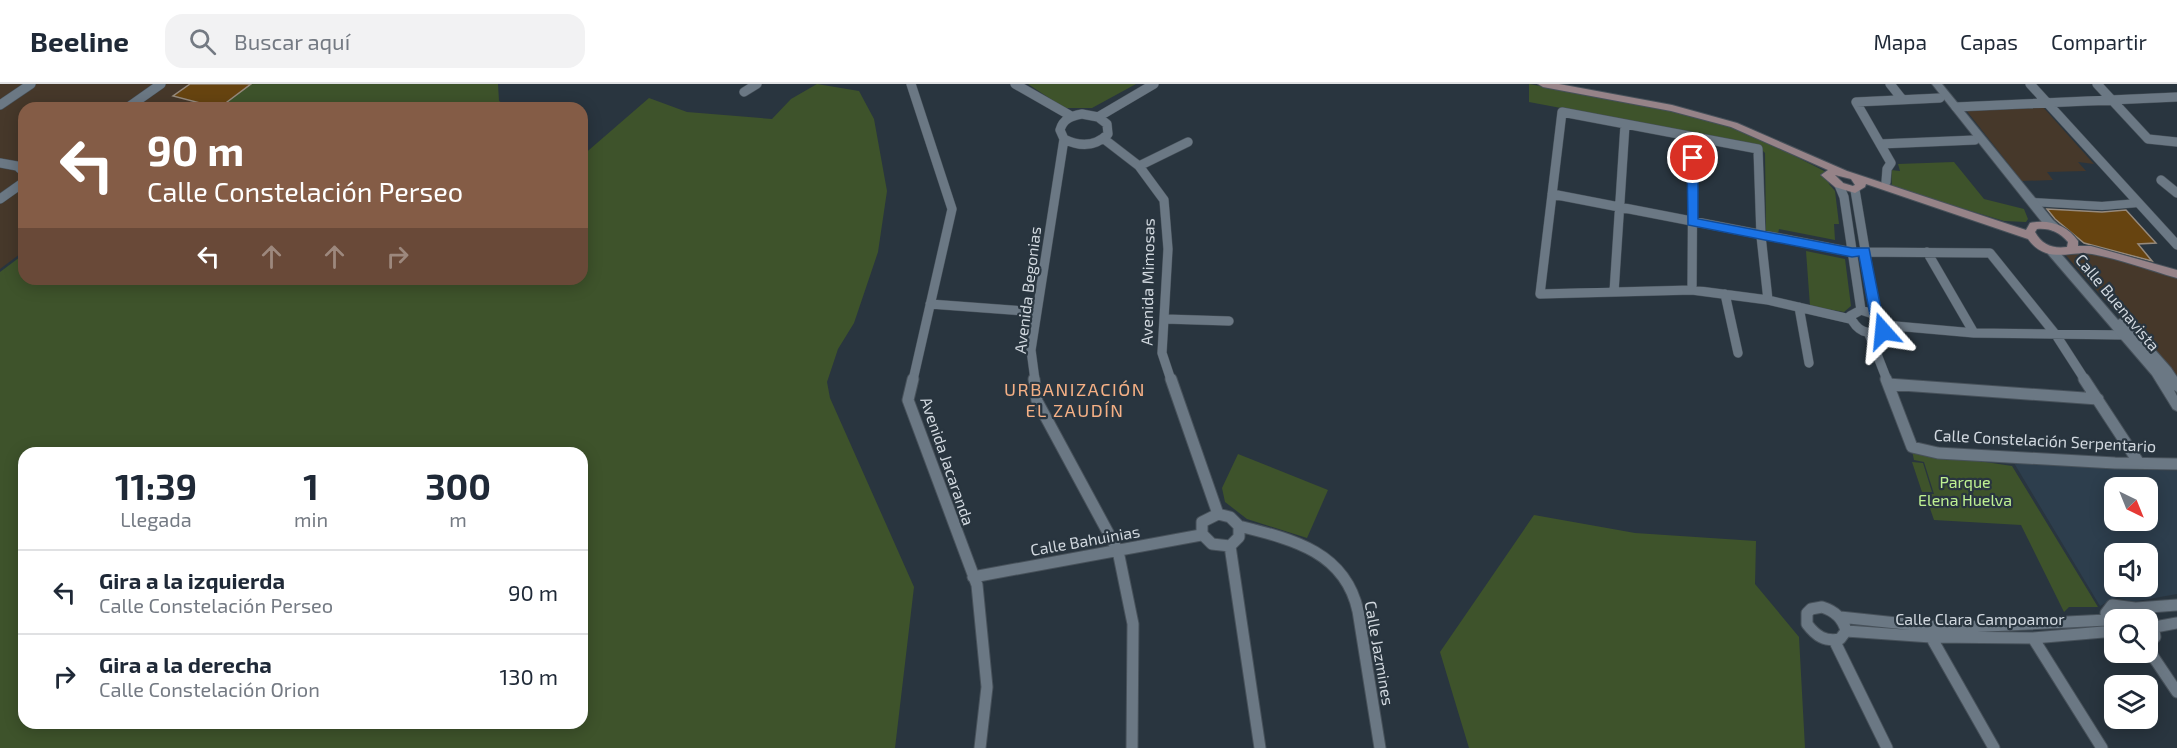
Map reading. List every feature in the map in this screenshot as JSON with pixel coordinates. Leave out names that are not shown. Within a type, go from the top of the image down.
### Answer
[{"type":"main road","points":[[1543,84],[1672,108],[1734,125],[1843,173],[1856,185]]},
{"type":"main road","points":[[1795,152],[1836,182],[1885,185],[2013,228],[2033,230],[2057,228],[2068,234],[2065,248]]},
{"type":"main road","points":[[1836,182],[1829,174],[1833,171],[1843,173]]},
{"type":"main road","points":[[2033,230],[2041,246],[2091,250],[2177,274]]},
{"type":"street","points":[[0,105],[31,84]]},
{"type":"street","points":[[136,102],[161,84]]},
{"type":"street","points":[[744,92],[757,84]]},
{"type":"street","name":"Avenida Jacaranda","points":[[911,84],[952,209],[908,399],[977,585],[987,687],[980,748]]},
{"type":"street","points":[[1016,84],[1071,116]]},
{"type":"street","points":[[1098,117],[1154,84]]},
{"type":"street","points":[[1890,84],[1902,99]]},
{"type":"street","points":[[1929,84],[1975,140],[2033,230]]},
{"type":"street","points":[[1937,84],[2049,223],[2057,228]]},
{"type":"street","points":[[2030,84],[2177,245]]},
{"type":"street","points":[[2097,84],[2148,139],[2177,142]]},
{"type":"street","points":[[1956,107],[2177,97]]},
{"type":"street","points":[[1885,185],[1887,169],[1891,163],[1856,102],[1940,98]]},
{"type":"street","points":[[1768,300],[1761,236],[1758,149],[1562,112],[1540,294],[1692,290],[1768,300],[1850,319],[1858,329],[1869,334],[1880,333],[1884,325]]},
{"type":"street","points":[[1082,114],[1098,117],[1107,124],[1109,129],[1104,139],[1087,146],[1070,143],[1064,139],[1060,130],[1061,125],[1071,116],[1082,114]]},
{"type":"street","points":[[1614,292],[1625,124]]},
{"type":"street","points":[[1692,290],[1693,137]]},
{"type":"street","name":"Avenida Begonias","points":[[1064,139],[1031,350],[1038,401],[1118,551],[1133,624],[1132,748]]},
{"type":"street","name":"Avenida Mimosas","points":[[1104,139],[1139,166],[1164,201],[1168,249],[1166,319],[1162,353],[1218,514]]},
{"type":"street","points":[[1880,144],[1975,140]]},
{"type":"street","points":[[1139,166],[1188,141]]},
{"type":"street","points":[[0,161],[18,163]]},
{"type":"street","points":[[0,161],[18,167]]},
{"type":"street","points":[[2161,180],[2177,193]]},
{"type":"street","points":[[1836,182],[1844,197],[1861,310]]},
{"type":"street","points":[[1856,185],[1876,315],[1884,325],[1974,333],[2125,335]]},
{"type":"street","points":[[0,199],[18,186]]},
{"type":"street","points":[[1552,194],[1852,252],[1990,253],[2056,334],[2139,463]]},
{"type":"street","points":[[2032,202],[2102,206],[2138,203]]},
{"type":"street","name":"Calle Buenavista","points":[[2065,248],[2125,335],[2156,372],[2177,406]]},
{"type":"street","name":"Calle Buenavista","points":[[2065,248],[2172,372],[2177,387]]},
{"type":"street","points":[[1927,252],[1974,333]]},
{"type":"street","points":[[1725,294],[1738,353]]},
{"type":"street","points":[[930,304],[1037,312]]},
{"type":"street","points":[[1799,307],[1809,363]]},
{"type":"street","points":[[1850,319],[1852,313],[1861,310],[1876,315]]},
{"type":"street","points":[[1166,319],[1229,321]]},
{"type":"street","points":[[1869,334],[1888,384],[2098,399]]},
{"type":"street","name":"Calle Constelación Serpentario","points":[[1888,384],[1912,447],[1938,453],[2177,464]]},
{"type":"street","points":[[1218,514],[1230,517],[1239,526],[1239,537],[1230,546],[1214,547],[1208,544],[1201,535],[1200,526],[1203,521],[1218,514]]},
{"type":"street","name":"Calle Jazmines","points":[[1239,526],[1303,546],[1328,560],[1345,576],[1356,600],[1380,748]]},
{"type":"street","name":"Calle Bahuinias","points":[[974,577],[1201,535]]},
{"type":"street","points":[[1230,546],[1260,748]]},
{"type":"street","points":[[2109,609],[2112,605],[2127,605],[2136,608],[2177,605]]},
{"type":"street","points":[[1816,608],[1829,609],[1840,617],[1846,631],[1844,636],[1834,640],[1817,635],[1806,618],[1808,613],[1816,608]]},
{"type":"street","name":"Calle Clara Campoamor","points":[[1840,617],[1925,626],[1967,627],[2104,620]]},
{"type":"street","points":[[2158,626],[2177,623]]},
{"type":"street","name":"Calle Clara Campoamor","points":[[1846,631],[1931,637],[2033,638],[2104,632]]},
{"type":"street","points":[[1931,637],[1994,748]]},
{"type":"street","points":[[2033,638],[2102,748]]},
{"type":"street","points":[[1834,640],[1887,748]]},
{"type":"street","points":[[2157,663],[2177,692]]},
{"type":"shaded area","points":[[0,84],[247,84],[223,102],[18,102],[18,256],[0,269]]},
{"type":"shaded area","points":[[2043,107],[2094,164],[2078,162],[2086,171],[2047,172],[2053,180],[2022,181],[1966,110]]},
{"type":"shaded area","points":[[2091,250],[2177,274],[2177,387],[2167,371],[2063,252]]},
{"type":"shaded area","points":[[2014,463],[2177,471],[2177,594],[2132,602],[2117,597],[2100,606]]},
{"type":"green space","points":[[251,84],[498,84],[501,102],[227,102]]},
{"type":"green space","points":[[817,84],[859,91],[874,119],[887,191],[878,252],[854,323],[838,349],[827,382],[830,398],[914,587],[895,748],[0,748],[0,272],[18,258],[18,285],[588,285],[588,151],[649,98],[687,112],[772,119],[791,99]]},
{"type":"green space","points":[[1028,84],[1136,84],[1092,108],[1064,108]]},
{"type":"green space","points":[[1529,84],[1640,103],[1695,116],[1748,134],[1787,152],[1826,172],[1829,184],[1835,191],[1839,224],[1834,224],[1835,240],[1779,229],[1778,234],[1766,232],[1765,153],[1757,145],[1529,102]]},
{"type":"green space","points":[[1954,162],[1984,199],[2024,209],[2028,219],[2026,222],[2004,221],[1892,187],[1891,170],[1900,171],[1898,164]]},
{"type":"green space","points":[[1806,251],[1845,259],[1851,306],[1844,312],[1810,306]]},
{"type":"green space","name":"Parque Elena Huelva","points":[[1912,451],[2012,466],[2098,607],[2069,607],[2064,612],[2021,525],[1934,520],[1925,494],[1934,494],[1924,462],[1914,460]]},
{"type":"green space","points":[[1238,454],[1328,490],[1307,538],[1247,519],[1225,502],[1222,488]]},
{"type":"green space","points":[[1912,462],[1923,463],[1932,492],[1922,492]]},
{"type":"green space","points":[[1534,515],[1635,533],[1756,541],[1755,584],[1799,637],[1805,748],[1469,748],[1440,652]]},
{"type":"building","points":[[190,84],[251,84],[227,102],[196,102],[173,96]]},
{"type":"building","points":[[2047,209],[2102,212],[2126,210],[2156,243],[2138,244],[2152,261],[2084,243],[2055,219]]},
{"type":"district","name":"URBANIZACIÓN EL ZAUDÍN","points":[[1075,399]]},
{"type":"route","points":[[1693,158],[1692,222],[1852,252],[1865,251],[1876,315],[1884,325],[1883,331]]}]
